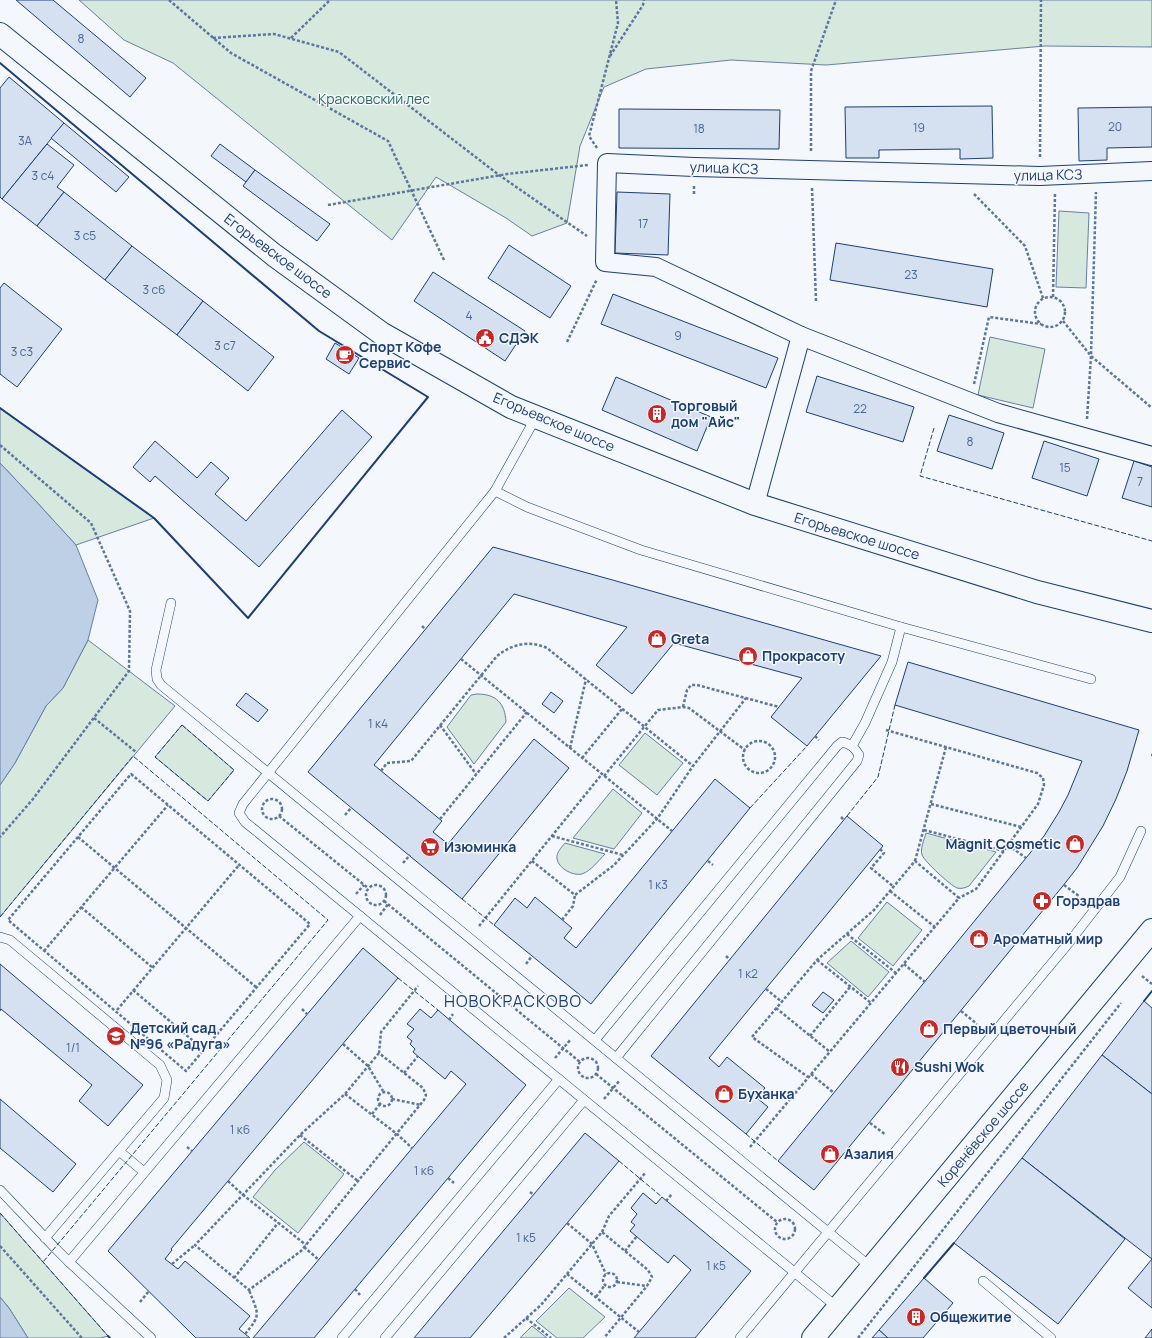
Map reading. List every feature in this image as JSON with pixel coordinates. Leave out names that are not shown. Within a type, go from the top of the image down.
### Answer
[{"type":"main road","name":"Егорьевское шоссе","points":[[0,34],[274,255],[381,333],[511,407],[754,504],[1037,592],[1152,621]]},
{"type":"main road","name":"Коренёвское шоссе","points":[[813,1338],[1152,930]]},
{"type":"street","name":"улица КСЗ","points":[[607,162],[694,167],[1047,176],[1152,171]]},
{"type":"street","points":[[607,162],[606,255],[656,267],[801,336],[998,413],[1152,456]]},
{"type":"street","points":[[754,504],[801,336]]},
{"type":"lane","points":[[536,417],[495,491],[268,772],[243,804],[239,813],[244,822],[838,1308]]},
{"type":"lane","points":[[495,491],[526,507],[641,550],[901,627],[1091,679]]},
{"type":"lane","points":[[171,603],[156,670],[157,679],[162,685],[872,1268]]},
{"type":"lane","points":[[852,746],[865,723],[892,662],[901,627]]},
{"type":"lane","points":[[595,1040],[837,746],[842,742],[849,744],[856,749],[859,755],[857,761],[616,1058]]},
{"type":"lane","points":[[740,1338],[1067,945],[1120,877],[1141,831]]},
{"type":"lane","points":[[69,1262],[360,916]]},
{"type":"lane","points":[[0,937],[10,940],[160,1065],[167,1080],[164,1098],[45,1238]]},
{"type":"lane","points":[[342,1338],[559,1079]]},
{"type":"lane","points":[[385,1338],[584,1100]]},
{"type":"lane","points":[[119,1151],[144,1172]]},
{"type":"lane","points":[[0,1190],[69,1262],[151,1338]]},
{"type":"lane","points":[[983,1281],[1051,1338]]},
{"type":"path","points":[[169,0],[231,53],[388,141],[444,260]]},
{"type":"path","points":[[290,39],[330,0]]},
{"type":"path","points":[[328,205],[499,176],[607,162],[590,136],[618,23],[616,0]]},
{"type":"path","points":[[609,58],[643,5],[644,0]]},
{"type":"path","points":[[816,301],[811,170],[812,71],[836,0]]},
{"type":"path","points":[[1041,0],[1053,297]]},
{"type":"path","points":[[213,38],[274,34],[339,52],[499,176],[606,255],[567,342]]},
{"type":"path","points":[[955,174],[1025,246],[1043,298]]},
{"type":"path","points":[[1086,438],[1091,356],[1097,174]]},
{"type":"path","points":[[970,402],[989,317],[1055,327],[1063,321],[1066,311],[1062,302],[1053,297],[1043,298],[1039,301],[1035,310],[1037,320],[1041,324]]},
{"type":"path","points":[[1063,321],[1091,356],[1152,408]]},
{"type":"path","points":[[0,445],[91,523],[130,611],[129,671],[33,799],[0,837]]},
{"type":"path","points":[[422,626],[425,629]]},
{"type":"path","points":[[381,771],[387,763],[410,761],[497,656],[504,650],[530,643],[539,644],[547,648],[693,766]]},
{"type":"path","points":[[461,659],[672,831]]},
{"type":"path","points":[[570,748],[586,679]]},
{"type":"path","points":[[683,707],[687,690],[691,686],[697,685],[779,707]]},
{"type":"path","points":[[562,920],[573,906],[575,895],[614,865],[657,819],[693,766],[746,698]]},
{"type":"path","points":[[480,926],[552,836],[658,710],[683,707],[689,708],[745,750]]},
{"type":"path","points":[[582,758],[622,709]]},
{"type":"path","points":[[440,819],[527,712]]},
{"type":"path","points":[[94,718],[136,752]]},
{"type":"path","points":[[440,725],[476,774]]},
{"type":"path","points":[[750,1147],[959,898],[976,889],[1038,804],[1044,785],[1043,778],[1037,773],[886,730]]},
{"type":"path","points":[[815,736],[819,740]]},
{"type":"path","points":[[758,741],[765,742],[771,746],[775,760],[767,771],[760,773],[753,772],[747,768],[744,761],[745,750],[752,743],[758,741]]},
{"type":"path","points":[[808,1077],[752,1037],[817,960],[874,910],[915,861],[946,747]]},
{"type":"path","points":[[131,774],[168,805],[310,924],[186,1071],[8,920],[131,774]]},
{"type":"path","points":[[273,799],[278,801],[282,811],[279,816],[270,819],[265,817],[262,813],[264,803],[273,799]]},
{"type":"path","points":[[931,804],[1021,827]]},
{"type":"path","points":[[35,961],[168,805]]},
{"type":"path","points":[[345,815],[351,808]]},
{"type":"path","points":[[279,816],[368,888]]},
{"type":"path","points":[[841,817],[844,820]]},
{"type":"path","points":[[924,830],[1004,851]]},
{"type":"path","points":[[552,836],[624,855]]},
{"type":"path","points":[[78,837],[256,987]]},
{"type":"path","points":[[1008,845],[1026,858]]},
{"type":"path","points":[[880,849],[884,853],[871,868],[894,887]]},
{"type":"path","points":[[403,863],[410,855]]},
{"type":"path","points":[[532,861],[575,895]]},
{"type":"path","points":[[708,861],[713,865]]},
{"type":"path","points":[[915,861],[959,898]]},
{"type":"path","points":[[107,1021],[239,865]]},
{"type":"path","points":[[352,899],[364,885]]},
{"type":"path","points":[[372,885],[382,887],[386,891],[384,901],[380,904],[370,902],[366,893],[368,888],[372,885]]},
{"type":"path","points":[[1064,885],[1079,896]]},
{"type":"path","points":[[890,890],[935,927]]},
{"type":"path","points":[[384,901],[580,1062]]},
{"type":"path","points":[[376,920],[388,904]]},
{"type":"path","points":[[81,907],[152,968]]},
{"type":"path","points":[[847,934],[896,973]]},
{"type":"path","points":[[526,964],[532,956]]},
{"type":"path","points":[[726,956],[730,960]]},
{"type":"path","points":[[817,960],[871,1003]]},
{"type":"path","points":[[904,964],[925,982]]},
{"type":"path","points":[[1138,982],[1142,976],[1152,984]]},
{"type":"path","points":[[172,1264],[195,1245],[300,1134],[345,1094],[379,1053],[381,1032],[418,986]]},
{"type":"path","points":[[810,1036],[850,987]]},
{"type":"path","points":[[766,989],[782,1002]]},
{"type":"path","points":[[133,990],[204,1050]]},
{"type":"path","points":[[858,1338],[1123,1001]]},
{"type":"path","points":[[776,1008],[830,1052]]},
{"type":"path","points":[[302,1009],[307,1014]]},
{"type":"path","points":[[961,1011],[977,1024]]},
{"type":"path","points":[[449,1020],[453,1014]]},
{"type":"path","points":[[554,1059],[573,1037]]},
{"type":"path","points":[[343,1044],[368,1066],[383,1091],[391,1094],[392,1099],[387,1106],[382,1106],[377,1098],[383,1091]]},
{"type":"path","points":[[249,1290],[301,1251],[424,1100],[426,1095],[423,1088],[379,1053]]},
{"type":"path","points":[[404,1073],[418,1056]]},
{"type":"path","points":[[585,1058],[595,1060],[598,1064],[596,1074],[587,1078],[582,1076],[579,1072],[578,1066],[580,1062],[585,1058]]},
{"type":"path","points":[[596,1074],[777,1222]]},
{"type":"path","points":[[811,1074],[834,1093]]},
{"type":"path","points":[[603,1100],[622,1076]]},
{"type":"path","points":[[345,1094],[397,1134],[412,1148]]},
{"type":"path","points":[[392,1099],[421,1105]]},
{"type":"path","points":[[372,1114],[380,1104]]},
{"type":"path","points":[[870,1122],[886,1135]]},
{"type":"path","points":[[300,1134],[358,1181]]},
{"type":"path","points":[[188,1147],[192,1151]]},
{"type":"path","points":[[504,1338],[540,1305],[567,1274],[602,1232],[609,1216],[646,1172]]},
{"type":"path","points":[[448,1178],[454,1184]]},
{"type":"path","points":[[228,1181],[305,1246],[319,1260]]},
{"type":"path","points":[[530,1192],[534,1195]]},
{"type":"path","points":[[666,1201],[672,1194]]},
{"type":"path","points":[[782,1219],[791,1221],[795,1230],[793,1235],[784,1239],[779,1236],[775,1227],[777,1222],[782,1219]]},
{"type":"path","points":[[234,1278],[278,1223]]},
{"type":"path","points":[[567,1223],[592,1244],[606,1274]]},
{"type":"path","points":[[602,1232],[648,1270],[652,1277],[647,1286],[604,1338]]},
{"type":"path","points":[[625,1251],[637,1236]]},
{"type":"path","points":[[195,1245],[249,1290],[257,1311],[257,1317],[255,1322],[245,1334]]},
{"type":"path","points":[[0,1246],[81,1337],[80,1338]]},
{"type":"path","points":[[612,1273],[616,1276],[617,1282],[612,1287],[608,1287],[602,1280],[606,1274],[612,1273]]},
{"type":"path","points":[[567,1274],[639,1332]]},
{"type":"path","points":[[617,1282],[647,1286]]},
{"type":"path","points":[[596,1297],[605,1285]]},
{"type":"path","points":[[354,1290],[361,1295]]},
{"type":"path","points":[[140,1302],[149,1292]]},
{"type":"path","points":[[526,1318],[551,1338]]},
{"type":"green space","name":"Красковский лес","points":[[79,0],[1152,0],[1152,47],[1045,46],[826,65],[731,60],[646,69],[604,87],[580,146],[567,223],[532,236],[506,218],[436,177],[392,240],[173,63],[124,40]]},
{"type":"green space","points":[[1059,211],[1089,213],[1086,288],[1056,287]]},
{"type":"green space","points":[[990,337],[1045,349],[1033,408],[978,395]]},
{"type":"green space","points":[[0,408],[154,518],[76,545],[0,463]]},
{"type":"green space","points":[[88,640],[175,706],[0,917],[0,785],[15,763],[46,706],[63,688]]},
{"type":"green space","points":[[484,694],[498,701],[504,710],[506,722],[474,764],[447,727],[471,695]]},
{"type":"green space","points":[[182,725],[234,770],[208,801],[155,757]]},
{"type":"green space","points":[[645,733],[683,763],[657,795],[619,765]]},
{"type":"green space","points":[[613,789],[642,813],[614,849],[573,838]]},
{"type":"green space","points":[[926,833],[996,852],[969,886],[957,888],[938,873],[922,855],[922,847]]},
{"type":"green space","points":[[565,843],[605,854],[595,865],[582,874],[571,873],[560,866],[557,859],[560,849]]},
{"type":"green space","points":[[887,902],[922,930],[893,966],[858,938]]},
{"type":"green space","points":[[851,941],[889,972],[868,997],[827,963]]},
{"type":"green space","points":[[304,1142],[344,1174],[298,1233],[253,1197],[275,1170]]},
{"type":"green space","points":[[0,1213],[108,1336],[100,1338],[28,1338],[9,1308],[0,1297]]},
{"type":"green space","points":[[569,1288],[605,1317],[583,1338],[557,1338],[536,1321]]},
{"type":"green space","points":[[532,1326],[547,1338],[520,1338]]},
{"type":"water","points":[[0,463],[76,545],[98,600],[88,640],[63,688],[46,706],[15,763],[0,785]]},
{"type":"water","points":[[0,1297],[9,1308],[28,1338],[0,1338]]},
{"type":"building","points":[[16,0],[53,0],[146,78],[130,97]]},
{"type":"building","points":[[9,77],[64,123],[2,199],[0,197],[0,88]]},
{"type":"building","points":[[992,106],[993,158],[960,159],[960,149],[879,150],[879,158],[846,158],[845,107]]},
{"type":"building","points":[[1152,107],[1152,147],[1107,148],[1107,160],[1079,161],[1078,108]]},
{"type":"building","points":[[619,109],[780,110],[779,149],[619,148]]},
{"type":"building","points":[[64,123],[129,177],[116,192],[51,138]]},
{"type":"building","points":[[47,144],[74,165],[57,187],[64,192],[37,226],[2,199]]},
{"type":"building","points":[[220,144],[255,170],[246,182],[211,156]]},
{"type":"building","points":[[255,170],[330,224],[317,241],[243,186]]},
{"type":"building","points":[[64,192],[132,246],[105,280],[37,226]]},
{"type":"building","points":[[617,192],[670,194],[668,255],[615,253]]},
{"type":"building","points":[[836,243],[993,269],[987,307],[830,280]]},
{"type":"building","points":[[509,245],[571,286],[550,318],[488,278]]},
{"type":"building","points":[[132,246],[203,301],[177,335],[105,280]]},
{"type":"building","points":[[433,272],[525,331],[505,361],[414,301]]},
{"type":"building","points":[[4,283],[62,329],[17,387],[0,374],[0,288]]},
{"type":"building","points":[[613,294],[778,358],[766,388],[601,324]]},
{"type":"building","points":[[203,301],[274,357],[248,391],[177,335]]},
{"type":"building","points":[[335,343],[359,358],[349,374],[326,359]]},
{"type":"building","points":[[817,376],[914,407],[903,442],[806,412]]},
{"type":"building","name":"Торговый дом \"Айс\"","points":[[616,377],[711,417],[697,451],[602,410]]},
{"type":"building","points":[[342,410],[372,437],[259,567],[155,476],[150,482],[133,467],[155,441],[197,478],[211,462],[229,478],[215,494],[246,521]]},
{"type":"building","points":[[949,415],[1004,433],[992,469],[937,451]]},
{"type":"building","points":[[1044,441],[1099,459],[1087,496],[1032,478]]},
{"type":"building","points":[[1134,461],[1152,467],[1152,507],[1122,498]]},
{"type":"building","points":[[493,547],[881,656],[807,746],[771,717],[802,678],[674,643],[632,694],[596,665],[627,627],[514,594],[374,765],[442,821],[433,832],[448,844],[534,739],[569,768],[462,899],[308,772]]},
{"type":"building","points":[[908,662],[1139,730],[1127,771],[1116,799],[1103,826],[1077,868],[814,1190],[778,1161],[1044,836],[1068,795],[1082,761],[895,705]]},
{"type":"building","points":[[551,692],[563,701],[554,713],[542,704]]},
{"type":"building","points":[[246,693],[268,710],[258,722],[236,705]]},
{"type":"building","points":[[715,779],[750,808],[591,1004],[494,925],[515,898],[527,908],[535,897],[572,928],[564,938],[576,948]]},
{"type":"building","points":[[847,816],[883,846],[709,1058],[719,1067],[727,1057],[765,1088],[757,1098],[768,1107],[746,1134],[651,1056]]},
{"type":"building","points":[[363,948],[398,978],[171,1249],[172,1250],[165,1259],[178,1269],[185,1261],[250,1316],[239,1329],[250,1338],[196,1338],[108,1251]]},
{"type":"building","points":[[0,964],[143,1085],[108,1126],[79,1101],[92,1085],[1,1009],[0,1011]]},
{"type":"building","points":[[823,992],[834,1000],[823,1013],[812,1005]]},
{"type":"building","points":[[1144,1001],[1152,1008],[1152,1094],[1102,1055]]},
{"type":"building","points":[[420,1009],[431,1018],[438,1010],[526,1085],[314,1338],[253,1338],[466,1084],[451,1071],[445,1079],[413,1052],[415,1049],[410,1044],[412,1041],[407,1037],[414,1029],[407,1024]]},
{"type":"building","points":[[1102,1055],[1152,1094],[1152,1259],[1022,1158]]},
{"type":"building","points":[[0,1099],[76,1164],[53,1192],[0,1148]]},
{"type":"building","points":[[585,1133],[619,1161],[470,1338],[414,1338]]},
{"type":"building","points":[[1022,1158],[1125,1239],[1058,1324],[954,1243]]},
{"type":"building","points":[[643,1193],[656,1204],[662,1197],[751,1271],[695,1338],[634,1338],[691,1270],[674,1255],[668,1263],[630,1231],[635,1225],[631,1222],[637,1214],[631,1208]]},
{"type":"building","points":[[1152,1259],[1152,1308],[1128,1288]]},
{"type":"building","name":"Общежитие","points":[[924,1278],[953,1303],[923,1338],[888,1338],[879,1330]]},
{"type":"building","points":[[1152,1329],[1152,1338],[1145,1338]]},
{"type":"building","points":[[879,1330],[888,1338],[872,1338]]},
{"type":"fence","points":[[934,428],[920,476],[1152,541]]},
{"type":"fence","points":[[847,816],[878,777],[895,705]]},
{"type":"fence","points":[[182,725],[234,770],[208,801],[155,757],[182,725]]},
{"type":"fence","points":[[750,808],[807,746]]},
{"type":"fence","points":[[0,917],[133,756],[328,920],[43,1262]]},
{"type":"fence","points":[[462,899],[494,925]]},
{"type":"fence","points":[[398,978],[438,1010]]},
{"type":"fence","points":[[746,1134],[778,1161]]},
{"type":"fence","points":[[619,1161],[662,1197]]},
{"type":"fence","points":[[0,1213],[108,1336]]},
{"type":"wall","points":[[0,63],[319,331],[428,397],[248,618],[154,518],[0,408]]},
{"type":"wall","points":[[1144,1001],[1152,991]]},
{"type":"wall","points":[[924,1278],[954,1243]]},
{"type":"place","name":"СДЭК","points":[[485,338]]},
{"type":"place","name":"Спорт Кофе Сервис","points":[[345,355]]},
{"type":"place","name":"Торговый дом \"Айс\"","points":[[657,414]]},
{"type":"place","name":"Greta","points":[[657,639]]},
{"type":"place","name":"Прокрасоту","points":[[748,656]]},
{"type":"place","name":"Magnit Cosmetic","points":[[1075,844]]},
{"type":"place","name":"Изюминка","points":[[430,847]]},
{"type":"place","name":"Горздрав","points":[[1042,901]]},
{"type":"place","name":"Ароматный мир","points":[[979,939]]},
{"type":"place","name":"Первый цветочный","points":[[929,1029]]},
{"type":"place","name":"Детский сад №96 «Радуга»","points":[[116,1036]]},
{"type":"place","name":"Sushi Wok","points":[[900,1067]]},
{"type":"place","name":"Буханка","points":[[724,1094]]},
{"type":"place","name":"Азалия","points":[[830,1154]]},
{"type":"place","name":"Общежитие","points":[[916,1317]]},
{"type":"district","name":"НОВОКРАСКОВО","points":[[513,1001]]}]
